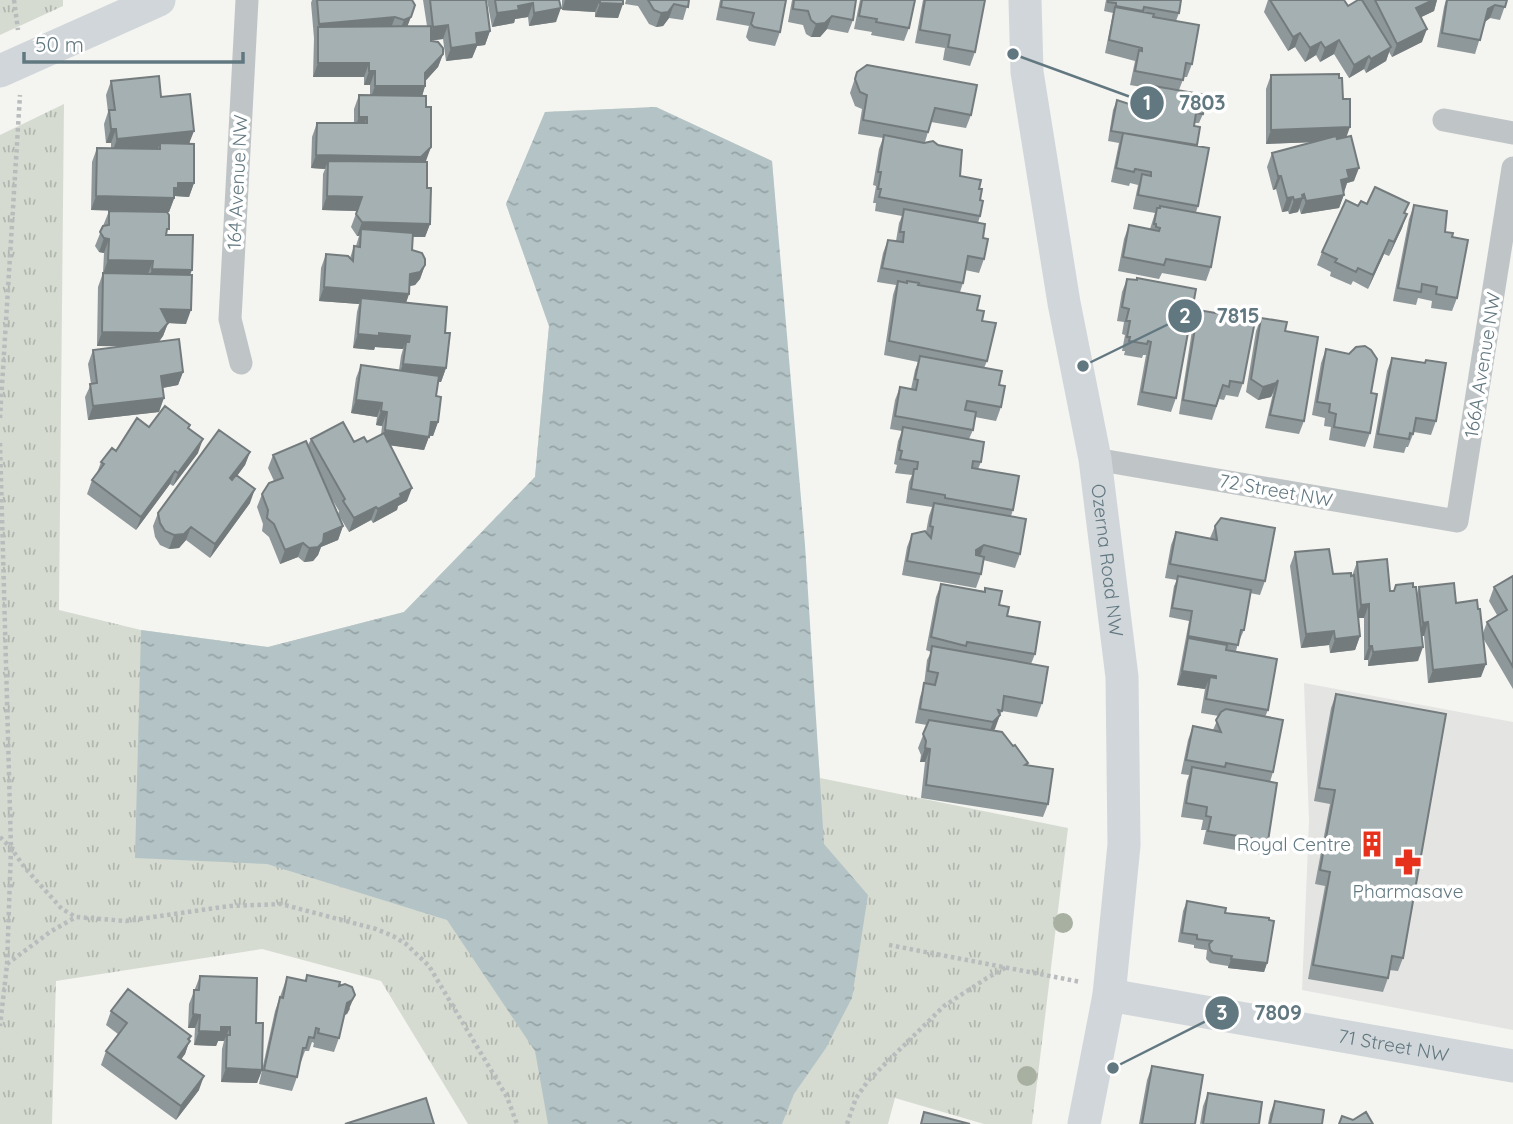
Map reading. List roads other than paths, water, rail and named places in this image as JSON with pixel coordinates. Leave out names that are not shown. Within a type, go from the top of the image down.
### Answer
[{"type":"street","points":[[11,65],[159,0]]},
{"type":"street","name":"164 Avenue NW","points":[[241,363],[230,319],[247,0]]},
{"type":"street","name":"Ozerna Road NW","points":[[1025,0],[1027,72],[1064,303],[1095,459],[1122,677],[1124,845],[1109,995],[1084,1124]]},
{"type":"street","points":[[1444,120],[1513,133]]},
{"type":"street","name":"166A Avenue NW","points":[[1457,521],[1513,168]]},
{"type":"street","name":"72 Street NW","points":[[1095,459],[1457,521]]},
{"type":"street","name":"71 Street NW","points":[[1109,995],[1513,1066]]},
{"type":"water","points":[[656,107],[772,161],[805,545],[824,844],[868,895],[852,998],[826,1048],[794,1094],[782,1124],[548,1124],[535,1051],[447,920],[267,864],[135,858],[141,630],[268,647],[404,612],[535,477],[549,326],[506,204],[545,112]]},
{"type":"place","name":"7803","points":[[1013,54]]},
{"type":"place","name":"7815","points":[[1083,366]]},
{"type":"place","name":"Royal Centre","points":[[1372,844]]},
{"type":"place","name":"Pharmasave","points":[[1408,862]]},
{"type":"place","name":"7809","points":[[1113,1068]]}]
